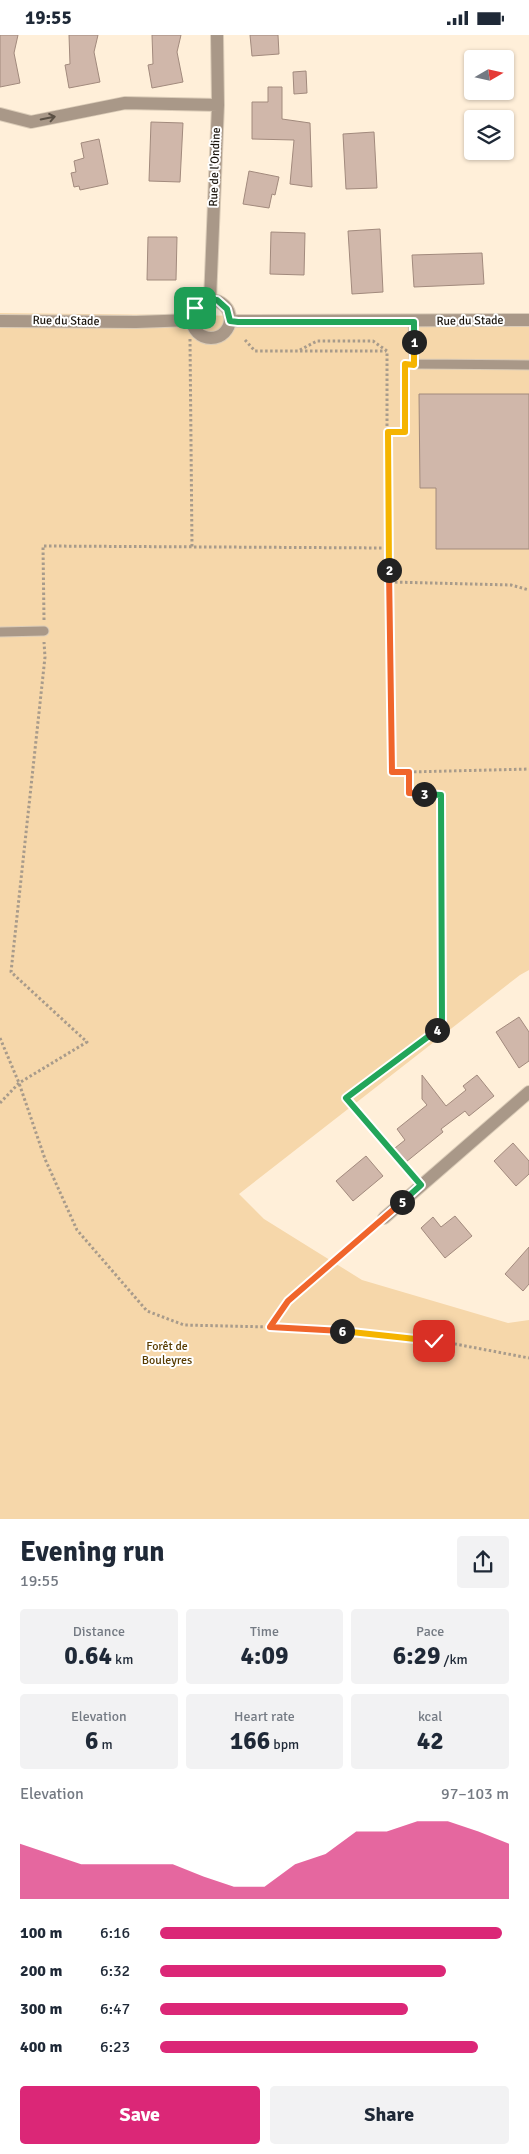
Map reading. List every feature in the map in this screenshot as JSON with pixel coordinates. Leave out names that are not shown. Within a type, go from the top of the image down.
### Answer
[{"type":"street","name":"Rue de l'Ondine","points":[[210,299],[218,105],[218,35]]},
{"type":"street","points":[[0,115],[31,122],[126,103],[218,105]]},
{"type":"street","points":[[210,299],[223,303],[227,309],[230,321],[222,334],[213,338],[199,333],[192,320],[193,313],[199,304],[210,299]]},
{"type":"street","name":"Rue du Stade","points":[[0,321],[136,322],[192,320]]},
{"type":"street","name":"Rue du Stade","points":[[230,321],[529,321]]},
{"type":"street","points":[[384,1218],[529,1092]]},
{"type":"lane","points":[[414,322],[414,365],[529,365]]},
{"type":"lane","points":[[0,632],[44,631]]},
{"type":"path","points":[[176,309],[187,302],[197,291],[199,284]]},
{"type":"path","points":[[190,339],[192,547]]},
{"type":"path","points":[[245,340],[255,351],[387,351]]},
{"type":"path","points":[[298,351],[317,341],[373,341],[387,351]]},
{"type":"path","points":[[387,351],[392,772],[529,769]]},
{"type":"path","points":[[388,432],[405,432],[405,364],[414,365]]},
{"type":"path","points":[[0,1103],[18,1083],[87,1041],[11,972],[44,666],[42,546],[388,548]]},
{"type":"path","points":[[390,581],[511,585],[529,590]]},
{"type":"path","points":[[409,772],[409,793],[441,795],[442,1026],[346,1098],[421,1185]]},
{"type":"path","points":[[0,1038],[45,1159],[76,1230],[147,1311],[184,1325],[270,1327],[385,1334],[529,1358]]},
{"type":"path","points":[[270,1327],[288,1301],[384,1218]]},
{"type":"green space","name":"Forêt de Bouleyres","points":[[0,313],[529,319],[529,970],[520,975],[239,1194],[264,1219],[362,1280],[508,1323],[529,1320],[529,1519],[0,1519]]},
{"type":"building","points":[[0,35],[18,35],[14,53],[20,83],[0,87]]},
{"type":"building","points":[[69,35],[98,35],[94,52],[100,82],[69,88],[65,65],[70,64]]},
{"type":"building","points":[[152,35],[181,35],[177,52],[183,82],[152,88],[148,65],[153,64]]},
{"type":"building","points":[[250,35],[278,35],[279,54],[252,56]]},
{"type":"building","points":[[306,71],[307,93],[294,94],[293,72]]},
{"type":"building","points":[[268,87],[282,87],[282,119],[310,123],[312,187],[290,184],[294,140],[252,139],[252,102],[268,102]]},
{"type":"building","points":[[151,122],[183,123],[180,182],[149,181]]},
{"type":"building","points":[[374,132],[377,188],[346,189],[343,134]]},
{"type":"building","points":[[99,139],[108,184],[80,190],[79,186],[74,187],[71,173],[76,172],[74,161],[84,158],[81,143]]},
{"type":"building","points":[[249,171],[279,177],[275,195],[272,194],[269,208],[243,204]]},
{"type":"building","points":[[380,229],[383,292],[352,294],[348,231]]},
{"type":"building","points":[[271,232],[305,233],[304,275],[270,274]]},
{"type":"building","points":[[148,237],[177,237],[176,280],[147,280]]},
{"type":"building","points":[[482,253],[484,284],[414,287],[412,255]]},
{"type":"building","points":[[419,394],[529,394],[529,549],[436,549],[436,488],[420,488]]},
{"type":"building","points":[[519,1017],[529,1032],[529,1061],[519,1068],[496,1032]]},
{"type":"building","points":[[422,1075],[446,1106],[466,1090],[463,1086],[477,1075],[494,1096],[469,1116],[465,1111],[441,1129],[443,1132],[406,1162],[395,1148],[405,1140],[397,1129],[427,1105],[422,1099]]},
{"type":"building","points":[[513,1143],[529,1161],[529,1174],[516,1186],[494,1161]]},
{"type":"building","points":[[366,1156],[383,1176],[353,1201],[336,1181]]},
{"type":"building","points":[[455,1216],[472,1236],[445,1258],[421,1228],[433,1217],[441,1227]]},
{"type":"building","points":[[529,1247],[529,1284],[523,1291],[505,1274]]},
{"type":"route","points":[[195,308],[204,301],[210,299],[217,300],[223,303],[227,309],[230,321],[238,322],[414,322],[414,365],[405,364],[405,432],[388,432],[387,557],[390,581],[392,772],[409,772],[409,793],[441,795],[442,1026],[346,1098],[421,1185],[288,1301],[270,1327],[385,1334],[434,1341]]}]
